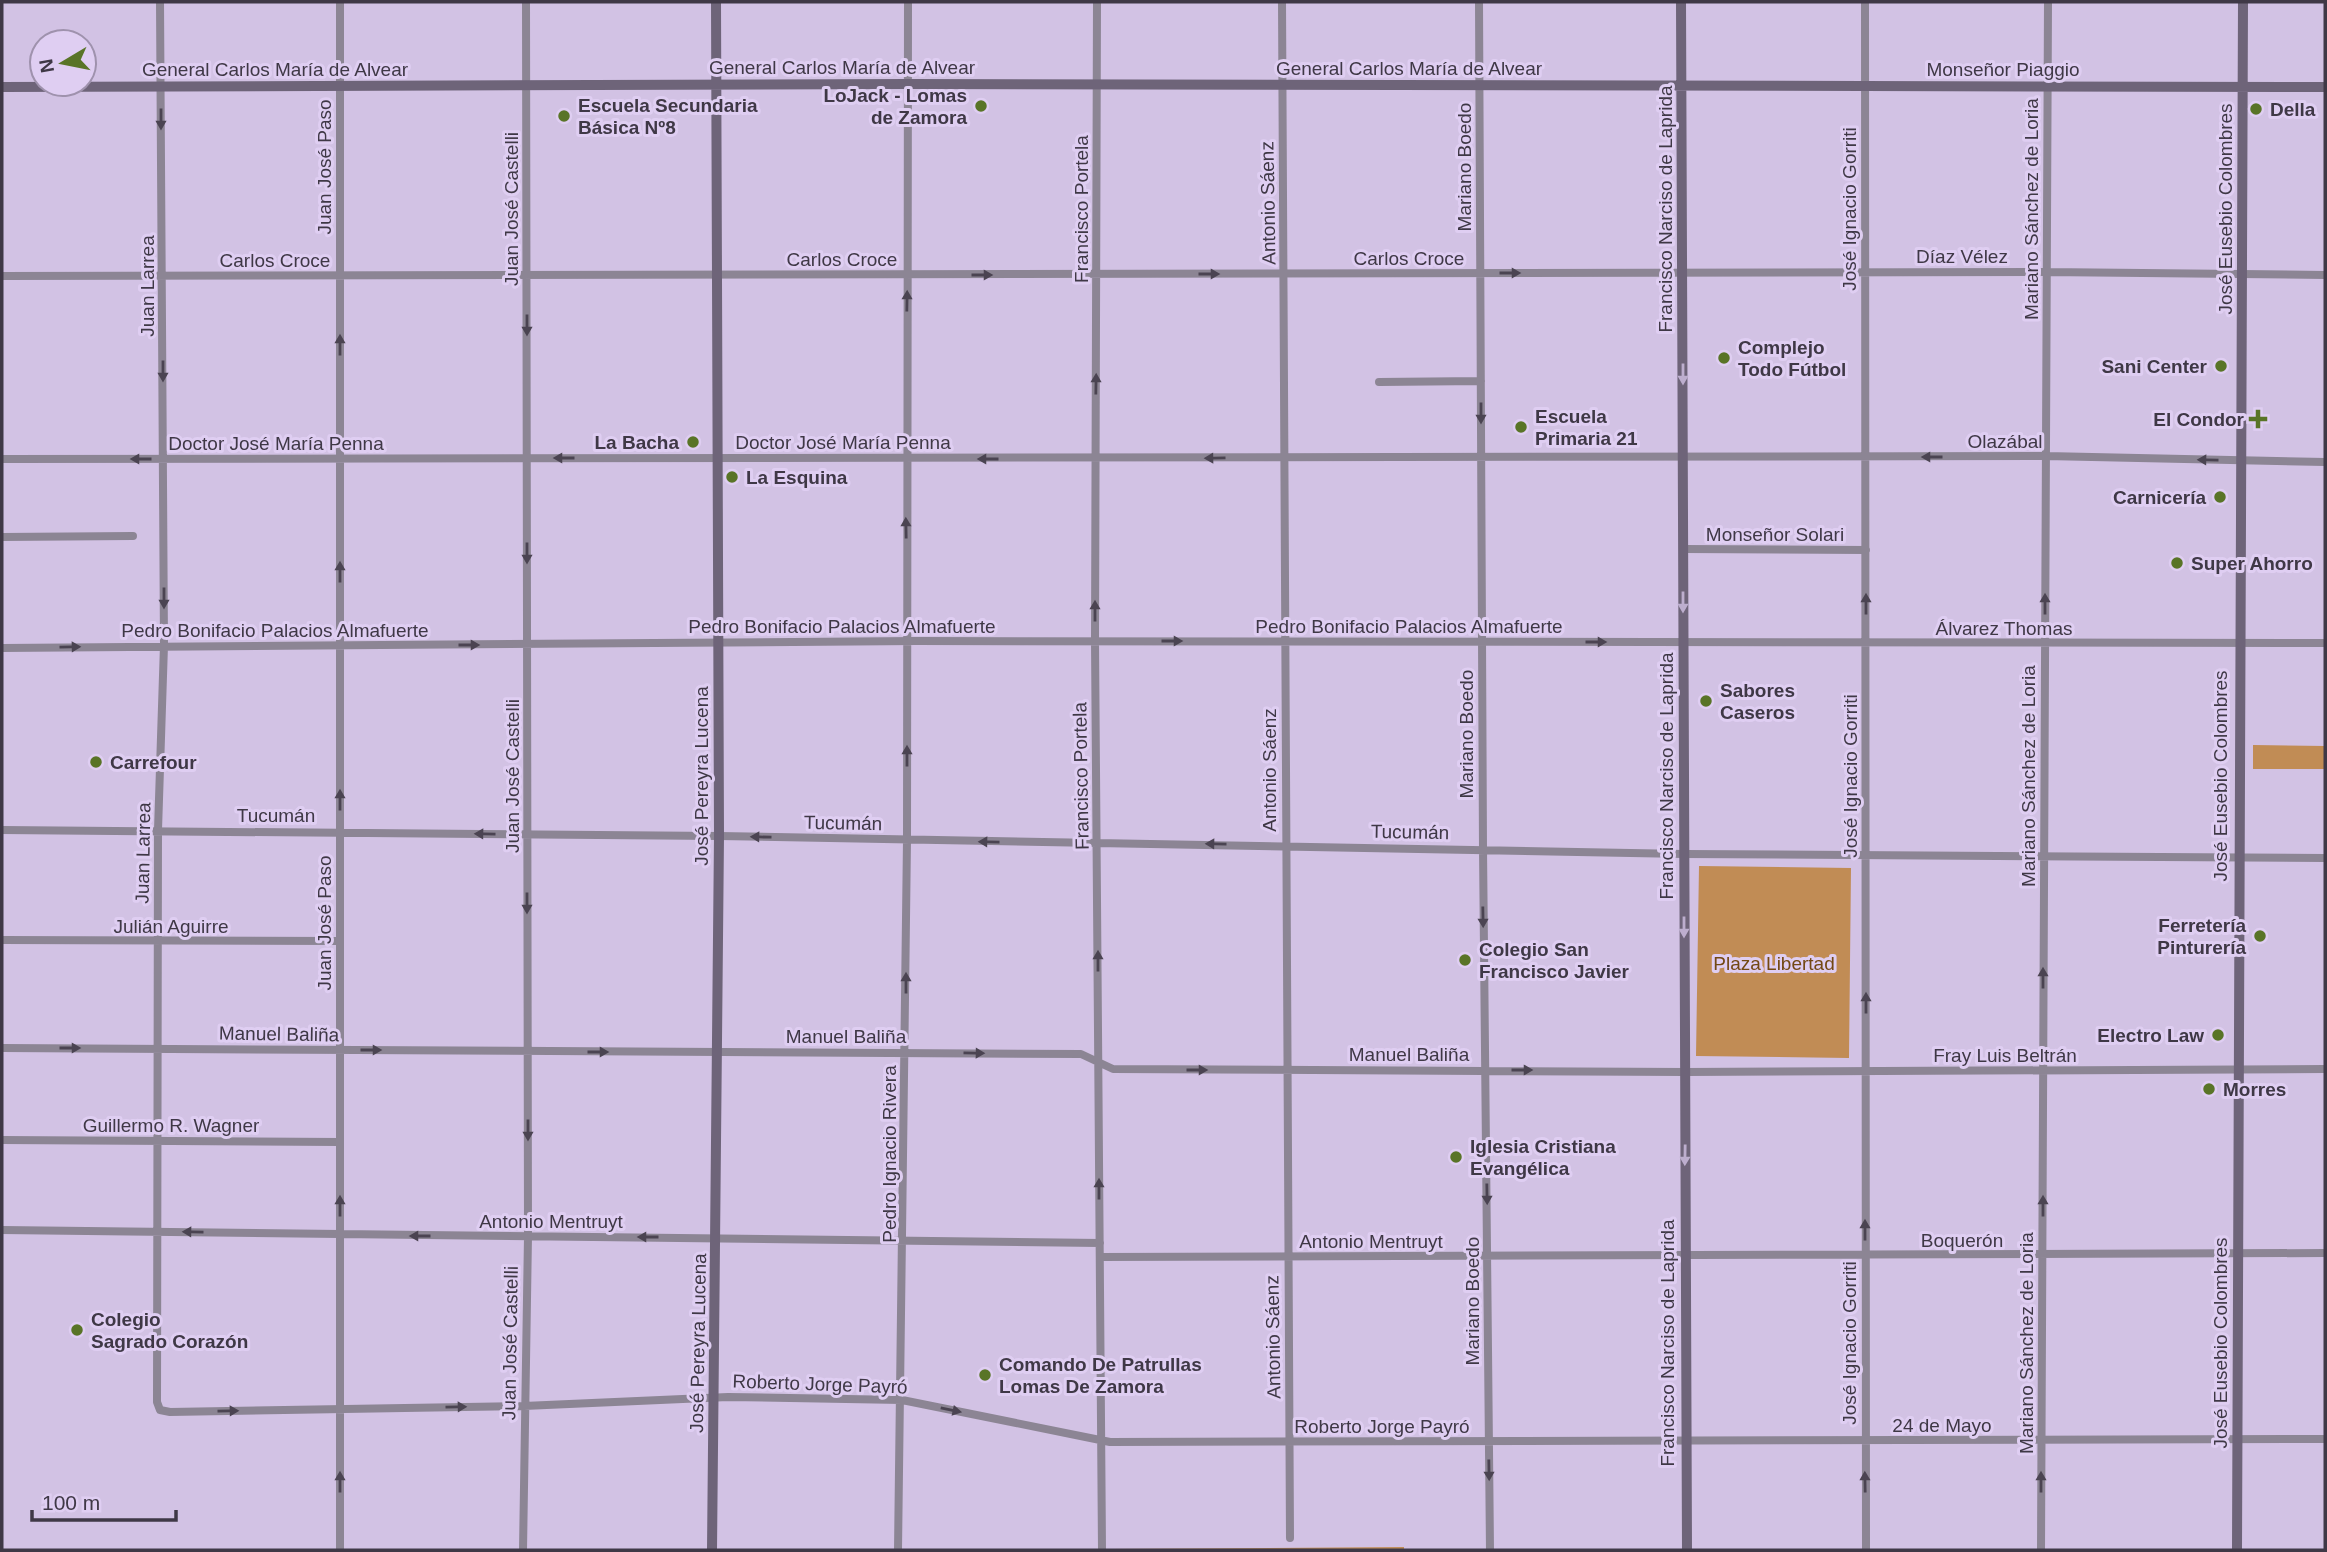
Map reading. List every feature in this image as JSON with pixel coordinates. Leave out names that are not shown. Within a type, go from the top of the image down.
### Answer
[{"type":"street","name":"Juan Larrea","points":[[160,2],[164,459],[164,645],[158,830],[157,1231],[160,1409]]},
{"type":"street","name":"Juan José Paso","points":[[340,2],[340,1550]]},
{"type":"street","name":"Juan José Castelli","points":[[523,1550],[528,1236],[526,2]]},
{"type":"street","name":"José Pereyra Lucena","points":[[712,1550],[719,836],[716,2]]},
{"type":"street","name":"Pedro Ignacio Rivera","points":[[898,1550],[907,840],[905,458],[908,2]]},
{"type":"street","name":"Francisco Portela","points":[[1097,2],[1095,641],[1102,1550]]},
{"type":"street","name":"Antonio Sáenz","points":[[1282,2],[1284,846],[1290,1538]]},
{"type":"street","name":"Mariano Boedo","points":[[1479,2],[1490,1550]]},
{"type":"street","name":"Francisco Narciso de Laprida","points":[[1681,2],[1687,1550]]},
{"type":"street","name":"José Ignacio Gorriti","points":[[1865,2],[1866,1550]]},
{"type":"street","name":"Mariano Sánchez de Loria","points":[[2041,1550],[2048,2]]},
{"type":"street","name":"José Eusebio Colombres","points":[[2237,1550],[2237,857],[2243,2]]},
{"type":"street","name":"General Carlos María de Alvear","points":[[2,87],[908,84],[1682,86]]},
{"type":"street","name":"Monseñor Piaggio","points":[[1682,86],[2325,87]]},
{"type":"street","name":"Díaz Vélez","points":[[1683,273],[2046,272],[2325,275]]},
{"type":"street","name":"Carlos Croce","points":[[2,276],[1683,273]]},
{"type":"street","points":[[1379,382],[1481,382]]},
{"type":"street","name":"Olazábal","points":[[1684,457],[2046,456],[2325,462]]},
{"type":"street","name":"Doctor José María Penna","points":[[2,459],[1684,457]]},
{"type":"street","points":[[2,537],[133,536]]},
{"type":"street","name":"Monseñor Solari","points":[[1684,550],[1866,550]]},
{"type":"street","name":"Pedro Bonifacio Palacios Almafuerte","points":[[2,648],[718,642],[1683,642]]},
{"type":"street","name":"Álvarez Thomas","points":[[1683,642],[2325,643]]},
{"type":"street","name":"Tucumán","points":[[2,830],[340,831],[1684,853],[2325,858]]},
{"type":"street","name":"Julián Aguirre","points":[[2,940],[340,941]]},
{"type":"street","name":"Manuel Baliña","points":[[2,1048],[905,1051],[1081,1054],[1113,1069],[1685,1072]]},
{"type":"street","name":"Fray Luis Beltrán","points":[[1685,1072],[2325,1069]]},
{"type":"street","name":"Guillermo R. Wagner","points":[[2,1140],[340,1142]]},
{"type":"street","name":"Antonio Mentruyt","points":[[2,1230],[1100,1243]]},
{"type":"street","name":"Boquerón","points":[[1684,1257],[2325,1253]]},
{"type":"street","name":"Antonio Mentruyt","points":[[1100,1257],[1684,1257]]},
{"type":"street","name":"Roberto Jorge Payró","points":[[160,1409],[170,1412],[524,1406],[715,1398],[902,1400],[1101,1441],[1685,1443]]},
{"type":"street","name":"24 de Mayo","points":[[1685,1443],[2325,1439]]},
{"type":"green space","points":[[2253,745],[2325,746],[2325,769],[2253,769]]},
{"type":"green space","name":"Plaza Libertad","points":[[1699,866],[1851,868],[1849,1058],[1696,1056]]},
{"type":"green space","points":[[1404,1547],[1404,1550],[1111,1550],[1111,1549]]},
{"type":"place","name":"LoJack - Lomas de Zamora","points":[[981,106]]},
{"type":"place","name":"Della","points":[[2256,109]]},
{"type":"place","name":"Escuela Secundaria Básica Nº8","points":[[564,116]]},
{"type":"place","name":"Complejo Todo Fútbol","points":[[1724,358]]},
{"type":"place","name":"Sani Center","points":[[2221,366]]},
{"type":"place","name":"El Condor","points":[[2258,419]]},
{"type":"place","name":"Escuela Primaria 21","points":[[1521,427]]},
{"type":"place","name":"La Bacha","points":[[693,442]]},
{"type":"place","name":"La Esquina","points":[[732,477]]},
{"type":"place","name":"Carnicería","points":[[2220,497]]},
{"type":"place","name":"Super Ahorro","points":[[2177,563]]},
{"type":"place","name":"Sabores Caseros","points":[[1706,701]]},
{"type":"place","name":"Carrefour","points":[[96,762]]},
{"type":"place","name":"Ferretería Pinturería","points":[[2260,936]]},
{"type":"place","name":"Colegio San Francisco Javier","points":[[1465,960]]},
{"type":"place","name":"Electro Law","points":[[2218,1035]]},
{"type":"place","name":"Morres","points":[[2209,1089]]},
{"type":"place","name":"Iglesia Cristiana Evangélica","points":[[1456,1157]]},
{"type":"place","name":"Colegio Sagrado Corazón","points":[[77,1330]]},
{"type":"place","name":"Comando De Patrullas Lomas De Zamora","points":[[985,1375]]}]
